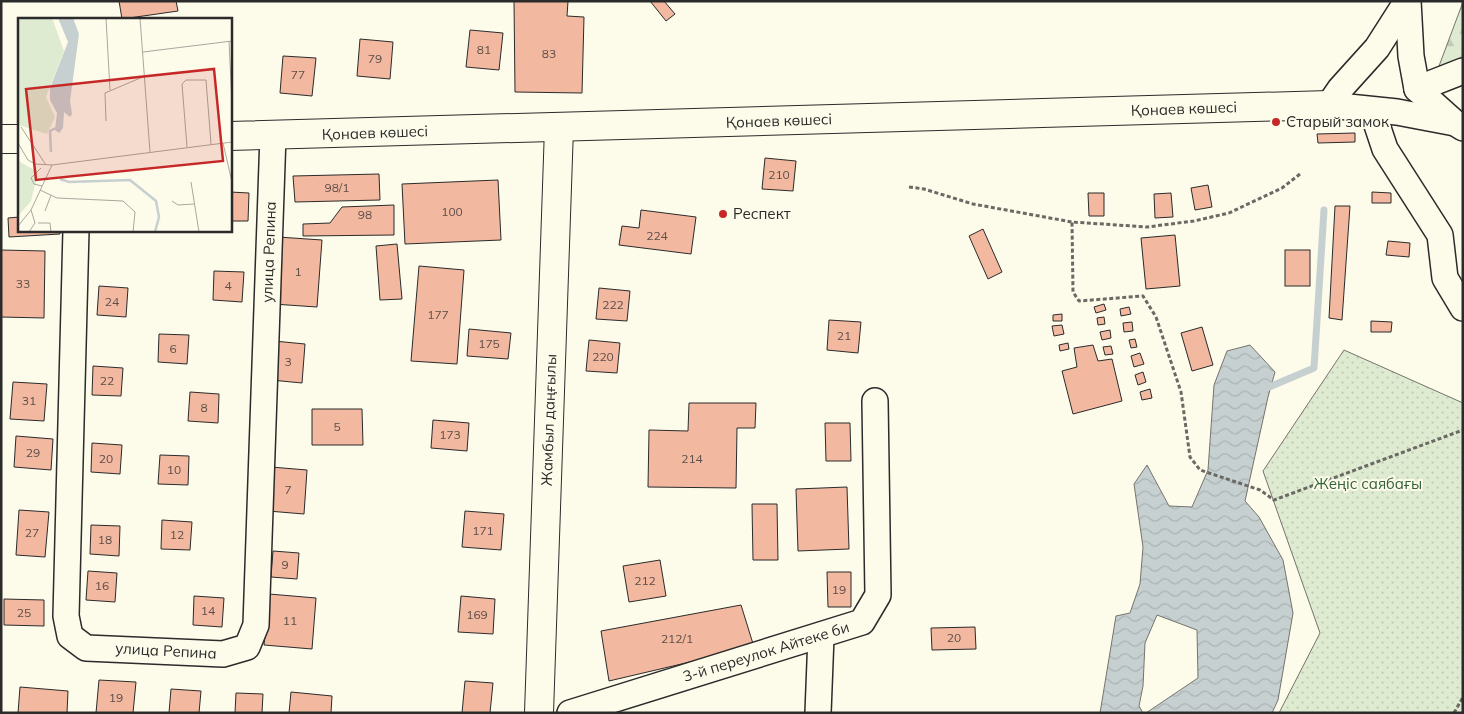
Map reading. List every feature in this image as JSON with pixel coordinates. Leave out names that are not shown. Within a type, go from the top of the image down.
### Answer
[{"type":"main road","name":"Қонаев көшесі","points":[[231,136],[1329,105]]},
{"type":"main road","name":"Жамбыл даңғылы","points":[[539,713],[559,128]]},
{"type":"main road","points":[[1,139],[18,139]]},
{"type":"street","points":[[1407,1],[1411,56],[1417,89],[1459,126]]},
{"type":"street","points":[[1407,1],[1377,48],[1340,89],[1329,105],[1397,112],[1459,126]]},
{"type":"street","points":[[1417,89],[1463,71]]},
{"type":"street","points":[[1372,110],[1385,149],[1440,236],[1445,278],[1463,308]]},
{"type":"street","name":"улица Репина","points":[[76,231],[66,616],[70,636],[86,648],[223,654],[247,647],[256,625],[273,136]]},
{"type":"street","name":"3-й переулок Айтеке би","points":[[570,713],[862,622],[878,595],[875,401]]},
{"type":"street","points":[[818,713],[821,636]]},
{"type":"path","points":[[909,187],[924,189],[973,204],[1072,222],[1147,227],[1194,221],[1229,213],[1282,188],[1300,174]]},
{"type":"path","points":[[1072,222],[1074,292],[1079,301],[1143,296],[1156,317],[1181,392],[1190,457],[1200,470],[1260,490],[1274,500],[1463,430]]},
{"type":"path","points":[[1454,713],[1463,697]]},
{"type":"green space","points":[[1463,2],[1463,81],[1439,66]]},
{"type":"green space","name":"Жеңіс саябағы","points":[[1344,350],[1463,403],[1463,713],[1279,713],[1320,633],[1263,471]]},
{"type":"water","points":[[1250,345],[1275,372],[1245,501],[1259,517],[1283,560],[1293,613],[1278,700],[1272,713],[1146,713],[1198,678],[1197,630],[1157,615],[1145,643],[1143,686],[1139,706],[1143,713],[1100,713],[1116,616],[1130,613],[1140,584],[1143,547],[1134,484],[1147,465],[1169,506],[1192,507],[1208,470],[1214,385],[1227,351]]},
{"type":"building","points":[[119,1],[176,1],[178,11],[122,18]]},
{"type":"building","points":[[514,1],[568,1],[567,16],[584,17],[582,93],[515,92]]},
{"type":"building","points":[[650,1],[664,1],[675,14],[666,21]]},
{"type":"building","points":[[470,30],[503,33],[499,70],[466,67]]},
{"type":"building","points":[[360,39],[393,42],[390,79],[357,76]]},
{"type":"building","points":[[283,56],[316,58],[312,96],[280,93]]},
{"type":"building","points":[[1355,133],[1355,142],[1318,143],[1317,134]]},
{"type":"building","points":[[765,158],[796,161],[793,191],[762,189]]},
{"type":"building","points":[[379,174],[380,200],[295,202],[293,176]]},
{"type":"building","points":[[498,180],[501,240],[405,244],[402,184]]},
{"type":"building","points":[[1208,185],[1212,207],[1195,210],[1191,188]]},
{"type":"building","points":[[231,192],[249,193],[248,221],[231,221]]},
{"type":"building","points":[[1372,192],[1391,193],[1391,203],[1372,203]]},
{"type":"building","points":[[1088,193],[1104,193],[1104,216],[1089,216]]},
{"type":"building","points":[[1171,193],[1173,217],[1155,218],[1154,194]]},
{"type":"building","points":[[394,205],[394,235],[303,236],[303,224],[330,223],[342,207]]},
{"type":"building","points":[[1335,206],[1350,206],[1342,320],[1329,318]]},
{"type":"building","points":[[641,210],[696,217],[691,254],[619,245],[622,226],[639,228]]},
{"type":"building","points":[[18,217],[18,231],[60,231],[60,234],[9,237],[8,218]]},
{"type":"building","points":[[983,229],[1002,272],[988,279],[969,236]]},
{"type":"building","points":[[1175,235],[1180,286],[1146,289],[1141,238]]},
{"type":"building","points":[[278,237],[322,240],[317,307],[273,304]]},
{"type":"building","points":[[1388,241],[1410,243],[1409,257],[1386,255]]},
{"type":"building","points":[[397,244],[402,299],[380,300],[376,246]]},
{"type":"building","points":[[1,250],[45,251],[44,318],[1,317]]},
{"type":"building","points":[[1285,250],[1310,250],[1310,286],[1285,286]]},
{"type":"building","points":[[419,266],[464,270],[457,364],[411,361]]},
{"type":"building","points":[[214,271],[244,272],[242,302],[213,300]]},
{"type":"building","points":[[99,286],[128,288],[126,317],[97,315]]},
{"type":"building","points":[[599,288],[630,291],[627,321],[596,319]]},
{"type":"building","points":[[1104,304],[1106,310],[1096,313],[1094,307]]},
{"type":"building","points":[[1129,307],[1131,314],[1121,316],[1120,309]]},
{"type":"building","points":[[1062,314],[1062,321],[1053,321],[1053,315]]},
{"type":"building","points":[[1104,317],[1105,324],[1098,325],[1097,318]]},
{"type":"building","points":[[829,320],[861,322],[858,353],[827,350]]},
{"type":"building","points":[[1371,321],[1392,322],[1391,332],[1371,332]]},
{"type":"building","points":[[1132,322],[1133,331],[1124,332],[1123,323]]},
{"type":"building","points":[[1062,325],[1064,334],[1054,336],[1052,326]]},
{"type":"building","points":[[1202,327],[1213,365],[1192,371],[1181,333]]},
{"type":"building","points":[[469,329],[511,333],[508,359],[467,356]]},
{"type":"building","points":[[1110,330],[1111,338],[1102,340],[1100,332]]},
{"type":"building","points":[[159,334],[189,335],[187,364],[158,362]]},
{"type":"building","points":[[1135,339],[1137,347],[1131,348],[1129,340]]},
{"type":"building","points":[[589,340],[620,343],[617,373],[586,371]]},
{"type":"building","points":[[274,341],[305,344],[302,383],[271,380]]},
{"type":"building","points":[[1068,343],[1069,349],[1060,351],[1059,345]]},
{"type":"building","points":[[1093,345],[1098,361],[1112,359],[1122,401],[1073,414],[1062,371],[1077,367],[1074,348]]},
{"type":"building","points":[[1111,346],[1113,354],[1105,355],[1103,347]]},
{"type":"building","points":[[1140,353],[1144,364],[1134,367],[1131,356]]},
{"type":"building","points":[[93,366],[123,368],[121,396],[92,395]]},
{"type":"building","points":[[1143,372],[1146,382],[1138,385],[1135,375]]},
{"type":"building","points":[[13,382],[47,384],[44,421],[10,419]]},
{"type":"building","points":[[1150,389],[1152,398],[1142,400],[1140,392]]},
{"type":"building","points":[[190,392],[219,394],[218,423],[188,421]]},
{"type":"building","points":[[689,403],[756,403],[755,428],[737,428],[736,488],[648,487],[649,430],[688,431]]},
{"type":"building","points":[[312,409],[362,409],[363,445],[312,445]]},
{"type":"building","points":[[433,420],[469,423],[467,451],[431,448]]},
{"type":"building","points":[[825,423],[850,423],[851,461],[826,461]]},
{"type":"building","points":[[16,436],[53,439],[51,470],[14,467]]},
{"type":"building","points":[[92,443],[122,445],[120,474],[91,472]]},
{"type":"building","points":[[160,455],[189,456],[188,485],[158,484]]},
{"type":"building","points":[[271,467],[307,470],[304,514],[268,511]]},
{"type":"building","points":[[847,487],[849,549],[798,551],[796,489]]},
{"type":"building","points":[[752,504],[777,504],[778,560],[753,560]]},
{"type":"building","points":[[19,510],[49,512],[45,557],[16,555]]},
{"type":"building","points":[[465,511],[504,514],[501,550],[462,547]]},
{"type":"building","points":[[162,520],[192,522],[190,550],[161,549]]},
{"type":"building","points":[[91,525],[120,526],[119,556],[90,554]]},
{"type":"building","points":[[273,551],[299,553],[297,579],[271,577]]},
{"type":"building","points":[[660,560],[666,596],[629,602],[623,566]]},
{"type":"building","points":[[88,571],[117,573],[115,602],[86,600]]},
{"type":"building","points":[[827,572],[851,572],[851,607],[828,607]]},
{"type":"building","points":[[269,594],[316,598],[312,649],[264,645]]},
{"type":"building","points":[[194,596],[224,598],[222,627],[193,625]]},
{"type":"building","points":[[461,596],[495,599],[493,634],[458,632]]},
{"type":"building","points":[[4,599],[44,600],[44,626],[4,625]]},
{"type":"building","points":[[741,605],[754,647],[609,681],[601,631]]},
{"type":"building","points":[[975,627],[976,649],[932,650],[931,628]]},
{"type":"building","points":[[99,680],[136,682],[133,713],[96,713]]},
{"type":"building","points":[[465,681],[493,683],[490,713],[462,713]]},
{"type":"building","points":[[20,687],[68,691],[67,713],[18,713]]},
{"type":"building","points":[[171,689],[201,691],[199,713],[169,713]]},
{"type":"building","points":[[291,692],[332,696],[331,713],[289,713]]},
{"type":"building","points":[[236,693],[263,694],[262,713],[235,713]]},
{"type":"waterway","points":[[1262,390],[1314,368],[1324,210]]},
{"type":"place","name":"Старый замок","points":[[1276,122]]},
{"type":"place","name":"Респект","points":[[723,214]]}]
